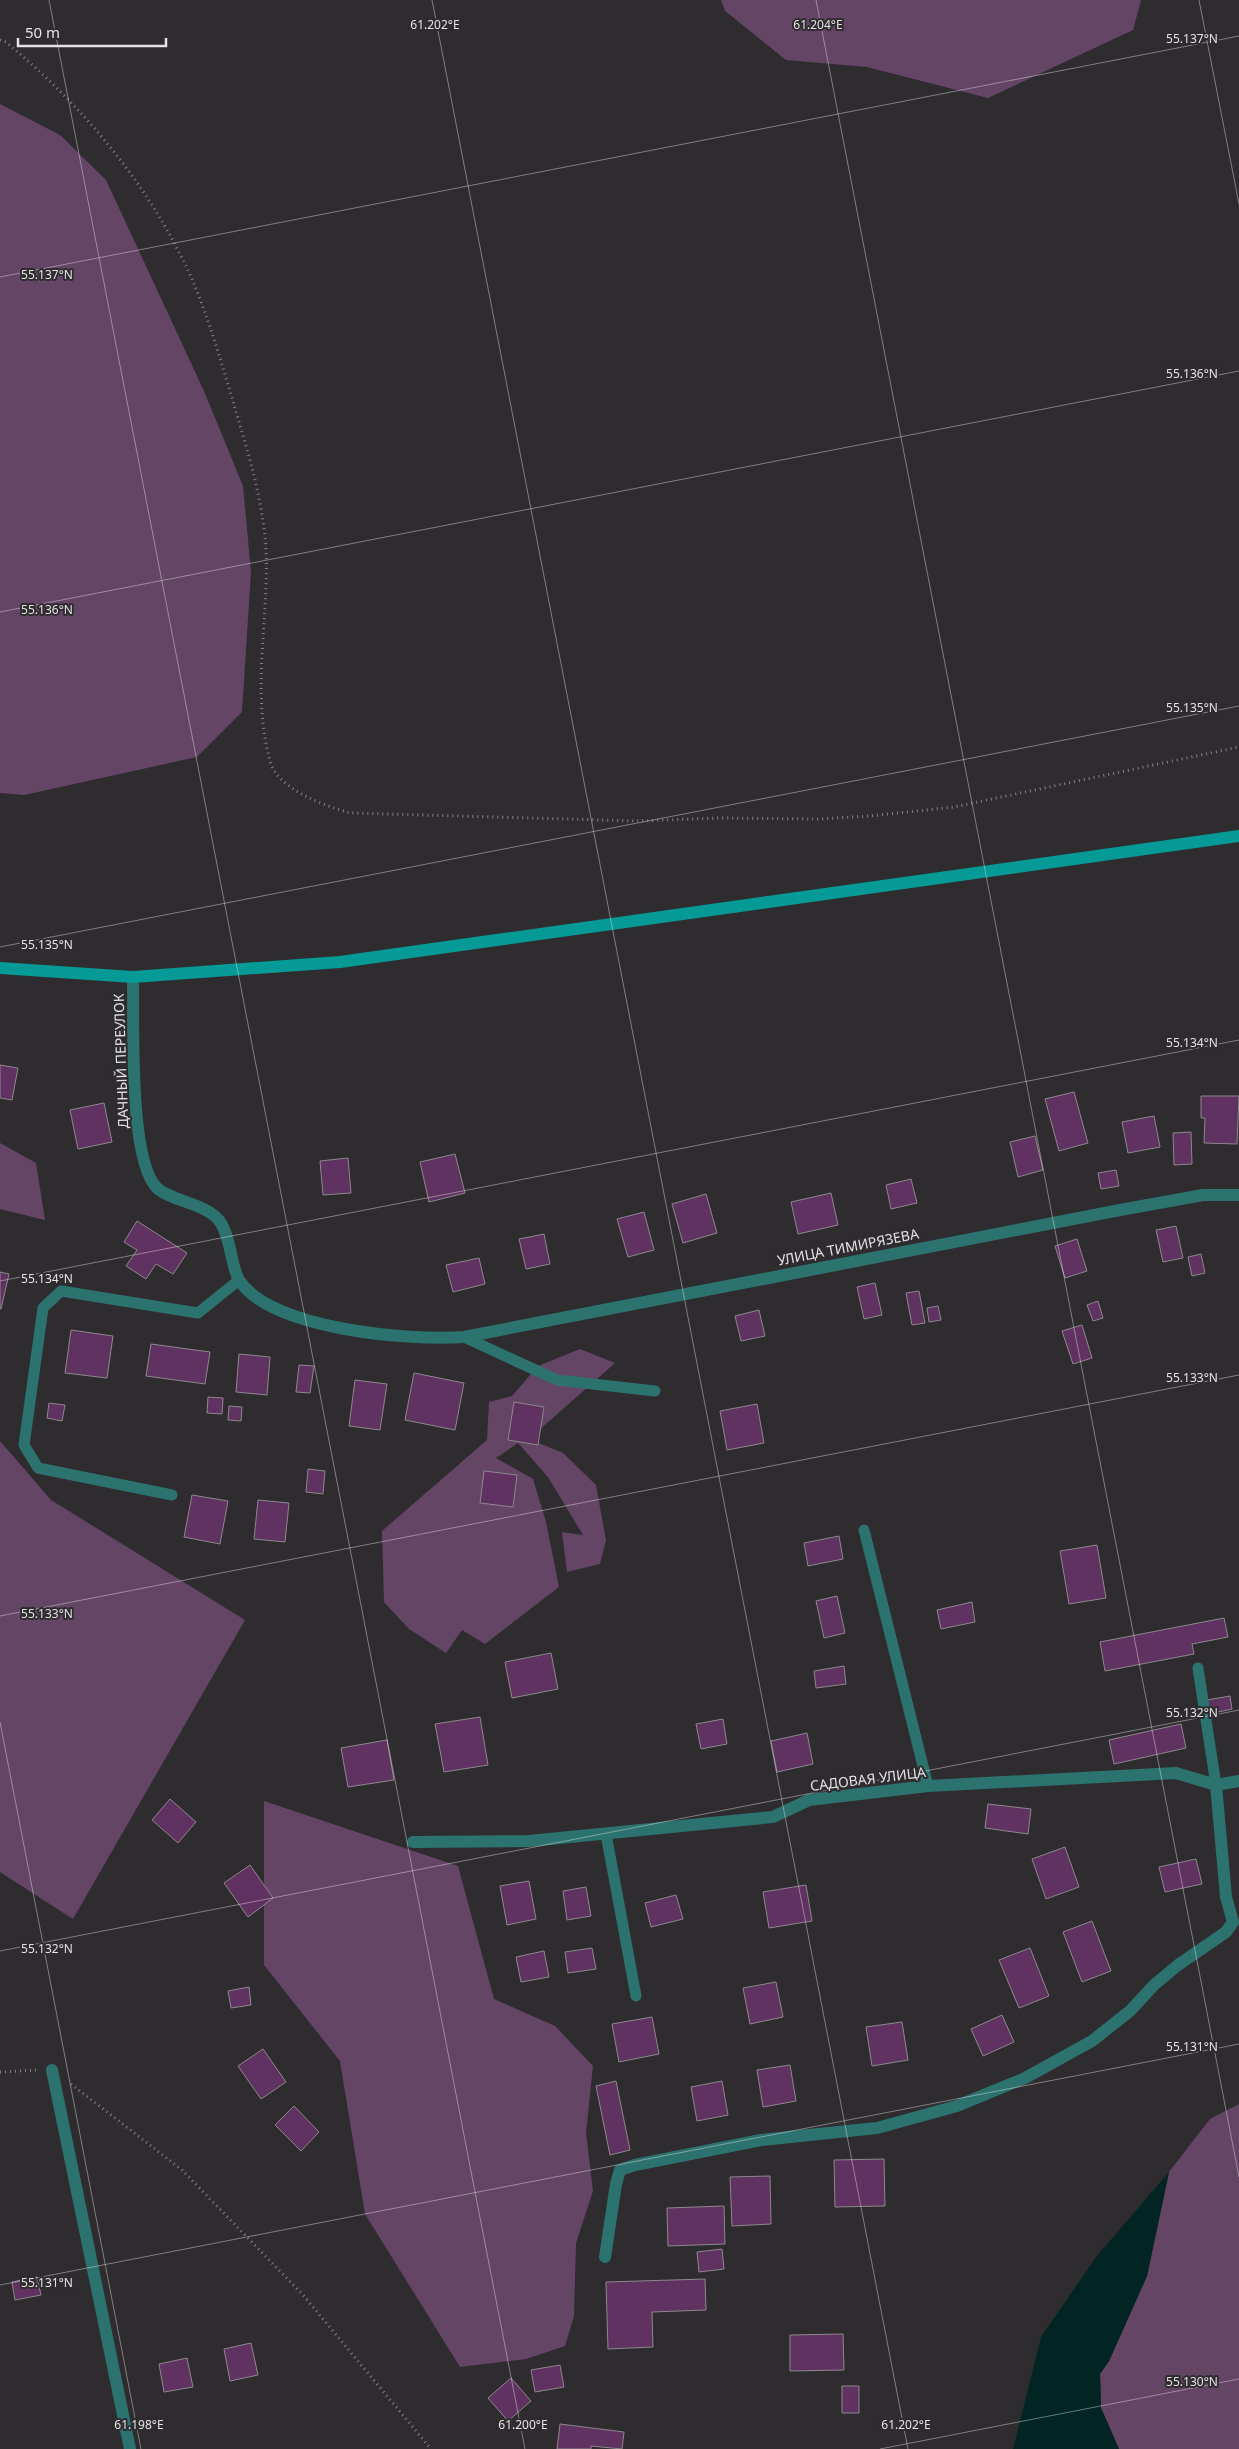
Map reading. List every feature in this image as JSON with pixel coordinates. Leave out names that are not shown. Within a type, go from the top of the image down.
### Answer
[{"type":"main road","points":[[0,968],[133,977],[340,962],[1239,836]]},
{"type":"street","name":"ДАЧНЫЙ ПЕРЕУЛОК","points":[[133,977],[137,1120],[148,1172],[158,1188],[198,1206],[220,1221],[230,1246],[239,1280]]},
{"type":"street","name":"УЛИЦА ТИМИРЯЗЕВА","points":[[464,1337],[1120,1210],[1203,1195],[1239,1195]]},
{"type":"street","points":[[239,1280],[255,1296],[278,1309],[318,1323],[368,1333],[436,1339],[464,1337]]},
{"type":"street","name":"САДОВАЯ УЛИЦА","points":[[413,1842],[529,1841],[773,1817],[809,1800],[928,1786],[1176,1773],[1216,1784],[1239,1781]]},
{"type":"street","points":[[605,2257],[616,2184],[620,2170],[635,2165],[761,2140],[886,2126],[958,2106],[1025,2078],[1092,2041],[1130,2011],[1154,1985],[1178,1965],[1226,1932],[1233,1922],[1226,1897],[1216,1784]]},
{"type":"street","points":[[52,2070],[130,2449]]},
{"type":"lane","points":[[172,1495],[38,1468],[24,1445],[43,1308],[61,1291],[198,1313],[239,1280]]},
{"type":"lane","points":[[464,1337],[558,1380],[655,1391]]},
{"type":"lane","points":[[864,1530],[928,1786]]},
{"type":"lane","points":[[1198,1668],[1216,1784]]},
{"type":"lane","points":[[606,1834],[636,1996]]},
{"type":"path","points":[[0,40],[6,42],[43,73],[109,145],[156,212],[191,278],[255,475],[266,549],[261,711],[270,763],[285,782],[310,800],[350,813],[637,821],[720,818],[818,819],[954,807],[1239,746]]},
{"type":"path","points":[[0,2072],[52,2070],[182,2170],[303,2295],[431,2449]]},
{"type":"shaded area","points":[[721,0],[1141,0],[1133,30],[988,98],[867,67],[786,60],[725,11]]},
{"type":"shaded area","points":[[0,104],[60,135],[106,180],[204,391],[243,486],[251,572],[242,712],[197,757],[24,795],[0,793]]},
{"type":"shaded area","points":[[0,1143],[36,1163],[45,1220],[0,1209]]},
{"type":"shaded area","points":[[580,1349],[615,1363],[529,1439],[563,1453],[596,1485],[606,1540],[600,1564],[567,1572],[562,1532],[583,1535],[548,1477],[518,1443],[496,1458],[533,1479],[546,1522],[559,1587],[485,1644],[462,1630],[446,1653],[409,1629],[384,1602],[382,1531],[487,1440],[489,1402],[512,1396],[538,1366]]},
{"type":"shaded area","points":[[0,1441],[51,1500],[245,1620],[73,1919],[0,1872]]},
{"type":"shaded area","points":[[264,1801],[458,1866],[494,1999],[555,2026],[593,2066],[586,2133],[593,2191],[576,2243],[574,2316],[565,2346],[526,2359],[460,2367],[365,2214],[340,2061],[264,1965]]},
{"type":"shaded area","points":[[1239,2104],[1239,2449],[1119,2449],[1101,2408],[1100,2374],[1109,2361],[1147,2276],[1169,2172],[1210,2119]]},
{"type":"shaded area","points":[[1169,2172],[1147,2276],[1109,2361],[1100,2374],[1101,2408],[1119,2449],[1013,2449],[1041,2337],[1096,2257]]},
{"type":"building","points":[[0,1065],[18,1068],[12,1100],[0,1098]]},
{"type":"building","points":[[1074,1092],[1088,1143],[1059,1151],[1045,1099]]},
{"type":"building","points":[[1201,1096],[1239,1096],[1237,1144],[1204,1143],[1205,1118],[1201,1118]]},
{"type":"building","points":[[104,1103],[112,1142],[78,1149],[70,1110]]},
{"type":"building","points":[[1154,1116],[1160,1147],[1128,1153],[1122,1122]]},
{"type":"building","points":[[1191,1132],[1192,1164],[1174,1165],[1173,1133]]},
{"type":"building","points":[[1035,1136],[1043,1170],[1018,1177],[1010,1142]]},
{"type":"building","points":[[455,1154],[465,1193],[429,1202],[420,1162]]},
{"type":"building","points":[[348,1158],[351,1193],[323,1195],[320,1161]]},
{"type":"building","points":[[1116,1170],[1119,1186],[1101,1189],[1098,1173]]},
{"type":"building","points":[[911,1179],[917,1203],[891,1209],[886,1185]]},
{"type":"building","points":[[831,1193],[838,1225],[798,1234],[791,1202]]},
{"type":"building","points":[[706,1194],[717,1233],[683,1243],[672,1204]]},
{"type":"building","points":[[644,1212],[654,1250],[628,1257],[617,1219]]},
{"type":"building","points":[[137,1221],[187,1253],[173,1274],[156,1264],[146,1279],[126,1266],[137,1250],[124,1242]]},
{"type":"building","points":[[1176,1226],[1183,1258],[1163,1262],[1156,1230]]},
{"type":"building","points":[[544,1234],[550,1264],[526,1269],[519,1239]]},
{"type":"building","points":[[1077,1239],[1087,1271],[1065,1278],[1055,1246]]},
{"type":"building","points":[[1201,1254],[1205,1273],[1192,1276],[1188,1257]]},
{"type":"building","points":[[479,1258],[485,1284],[453,1292],[446,1265]]},
{"type":"building","points":[[0,1272],[9,1274],[1,1309],[0,1309]]},
{"type":"building","points":[[875,1283],[882,1315],[864,1319],[857,1287]]},
{"type":"building","points":[[919,1291],[925,1323],[912,1325],[906,1293]]},
{"type":"building","points":[[1098,1301],[1103,1318],[1093,1321],[1087,1305]]},
{"type":"building","points":[[938,1306],[941,1320],[929,1322],[927,1308]]},
{"type":"building","points":[[759,1310],[765,1336],[741,1341],[735,1316]]},
{"type":"building","points":[[1082,1325],[1092,1358],[1073,1364],[1062,1331]]},
{"type":"building","points":[[71,1330],[113,1336],[107,1378],[65,1373]]},
{"type":"building","points":[[151,1344],[210,1352],[205,1384],[146,1376]]},
{"type":"building","points":[[239,1354],[270,1357],[267,1395],[236,1392]]},
{"type":"building","points":[[299,1365],[314,1366],[310,1393],[296,1392]]},
{"type":"building","points":[[414,1373],[464,1383],[455,1430],[405,1420]]},
{"type":"building","points":[[355,1380],[387,1384],[380,1430],[349,1426]]},
{"type":"building","points":[[208,1397],[223,1398],[222,1414],[207,1413]]},
{"type":"building","points":[[514,1402],[544,1407],[538,1445],[508,1440]]},
{"type":"building","points":[[49,1403],[65,1405],[62,1421],[47,1418]]},
{"type":"building","points":[[757,1404],[764,1443],[727,1450],[720,1411]]},
{"type":"building","points":[[229,1406],[242,1407],[241,1421],[228,1420]]},
{"type":"building","points":[[308,1469],[325,1471],[323,1494],[306,1492]]},
{"type":"building","points":[[484,1471],[517,1475],[513,1507],[480,1503]]},
{"type":"building","points":[[192,1495],[228,1501],[220,1544],[184,1537]]},
{"type":"building","points":[[258,1500],[289,1503],[285,1542],[254,1539]]},
{"type":"building","points":[[839,1536],[843,1559],[808,1566],[804,1543]]},
{"type":"building","points":[[1097,1545],[1106,1598],[1069,1604],[1060,1551]]},
{"type":"building","points":[[837,1596],[845,1633],[824,1638],[816,1601]]},
{"type":"building","points":[[972,1602],[975,1622],[941,1629],[937,1610]]},
{"type":"building","points":[[1224,1618],[1228,1637],[1192,1644],[1194,1654],[1105,1671],[1100,1642]]},
{"type":"building","points":[[551,1653],[558,1689],[512,1698],[505,1662]]},
{"type":"building","points":[[844,1666],[846,1684],[816,1688],[814,1671]]},
{"type":"building","points":[[1230,1696],[1232,1709],[1204,1715],[1201,1701]]},
{"type":"building","points":[[480,1717],[488,1765],[444,1772],[435,1724]]},
{"type":"building","points":[[723,1719],[727,1744],[701,1749],[696,1724]]},
{"type":"building","points":[[1181,1724],[1186,1748],[1114,1764],[1109,1740]]},
{"type":"building","points":[[807,1733],[813,1764],[777,1772],[771,1741]]},
{"type":"building","points":[[387,1740],[394,1780],[348,1787],[341,1748]]},
{"type":"building","points":[[170,1799],[196,1822],[178,1843],[152,1820]]},
{"type":"building","points":[[988,1804],[1031,1809],[1028,1834],[985,1828]]},
{"type":"building","points":[[1065,1847],[1079,1887],[1046,1899],[1032,1859]]},
{"type":"building","points":[[1196,1859],[1202,1884],[1165,1892],[1159,1867]]},
{"type":"building","points":[[250,1865],[273,1898],[248,1917],[224,1883]]},
{"type":"building","points":[[529,1881],[536,1919],[507,1925],[500,1886]]},
{"type":"building","points":[[806,1885],[812,1921],[769,1928],[763,1892]]},
{"type":"building","points":[[586,1887],[591,1916],[567,1920],[563,1891]]},
{"type":"building","points":[[676,1895],[683,1919],[651,1927],[645,1903]]},
{"type":"building","points":[[1092,1921],[1111,1971],[1082,1982],[1063,1932]]},
{"type":"building","points":[[592,1948],[596,1969],[568,1973],[565,1952]]},
{"type":"building","points":[[1030,1948],[1049,1996],[1019,2008],[999,1960]]},
{"type":"building","points":[[544,1951],[549,1977],[521,1982],[516,1957]]},
{"type":"building","points":[[776,1982],[783,2017],[750,2024],[743,1988]]},
{"type":"building","points":[[249,1987],[251,2005],[231,2008],[228,1991]]},
{"type":"building","points":[[1002,2015],[1014,2042],[983,2056],[971,2029]]},
{"type":"building","points":[[652,2017],[659,2054],[619,2062],[612,2024]]},
{"type":"building","points":[[902,2022],[908,2060],[872,2066],[866,2027]]},
{"type":"building","points":[[263,2049],[286,2082],[261,2099],[238,2066]]},
{"type":"building","points":[[790,2065],[796,2101],[763,2107],[757,2070]]},
{"type":"building","points":[[616,2081],[630,2150],[610,2155],[596,2086]]},
{"type":"building","points":[[722,2081],[728,2115],[697,2121],[691,2087]]},
{"type":"building","points":[[294,2106],[319,2132],[301,2151],[275,2125]]},
{"type":"building","points":[[884,2159],[885,2206],[835,2207],[834,2160]]},
{"type":"building","points":[[770,2176],[771,2224],[732,2226],[730,2177]]},
{"type":"building","points":[[724,2206],[725,2244],[668,2246],[667,2208]]},
{"type":"building","points":[[722,2249],[724,2269],[699,2272],[697,2252]]},
{"type":"building","points":[[37,2277],[41,2295],[15,2300],[12,2282]]},
{"type":"building","points":[[705,2279],[706,2310],[652,2312],[653,2347],[608,2349],[606,2282]]},
{"type":"building","points":[[843,2334],[844,2370],[790,2371],[790,2335]]},
{"type":"building","points":[[251,2343],[258,2375],[230,2381],[224,2349]]},
{"type":"building","points":[[187,2358],[193,2387],[164,2392],[159,2364]]},
{"type":"building","points":[[560,2365],[564,2387],[535,2392],[531,2370]]},
{"type":"building","points":[[511,2378],[531,2401],[508,2421],[488,2398]]},
{"type":"building","points":[[842,2386],[859,2386],[859,2413],[842,2413]]},
{"type":"building","points":[[560,2424],[624,2432],[622,2449],[591,2446],[591,2449],[557,2449]]}]
